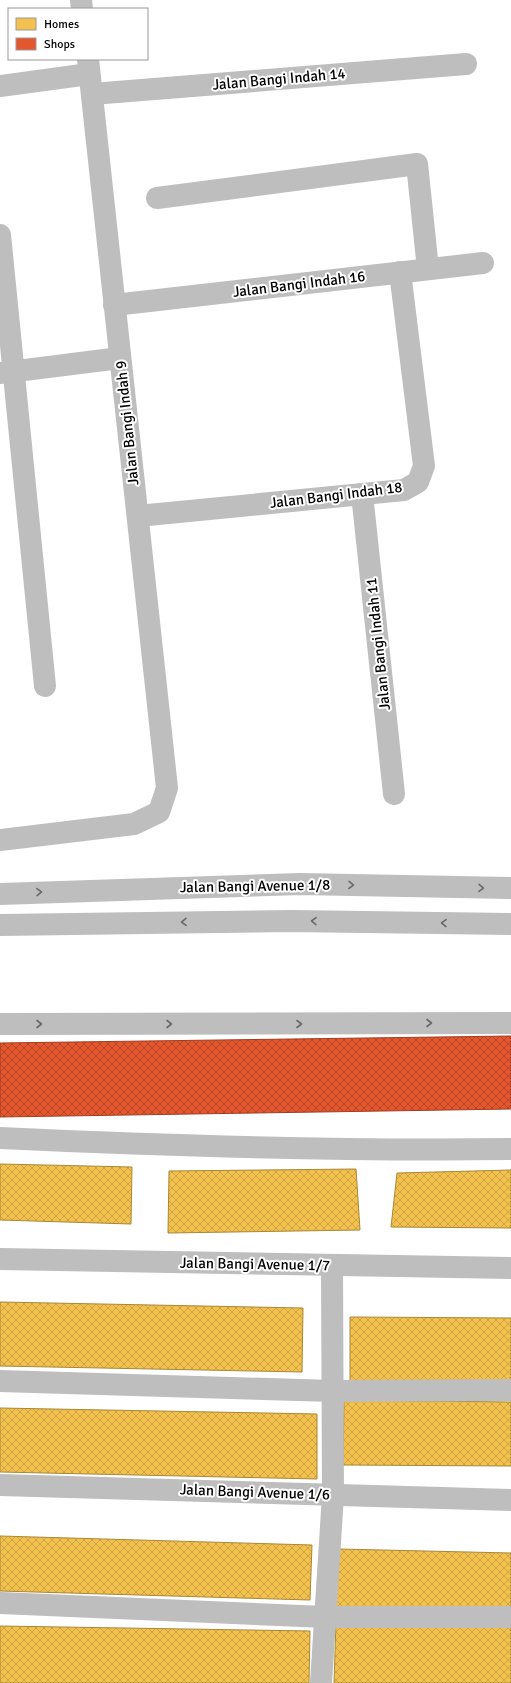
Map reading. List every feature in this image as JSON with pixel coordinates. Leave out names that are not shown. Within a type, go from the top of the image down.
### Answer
[{"type":"street","name":"Jalan Bangi Indah 14","points":[[0,86],[90,76],[466,64]]},
{"type":"street","name":"Jalan Bangi Indah 9","points":[[0,840],[134,824],[159,812],[167,788],[90,76]]},
{"type":"street","points":[[157,198],[417,164],[428,269]]},
{"type":"street","points":[[0,235],[7,372],[45,686]]},
{"type":"street","name":"Jalan Bangi Indah 16","points":[[114,305],[483,263]]},
{"type":"street","name":"Jalan Bangi Indah 18","points":[[138,516],[404,490],[418,482],[424,466],[400,272]]},
{"type":"street","points":[[7,372],[120,358]]},
{"type":"street","name":"Jalan Bangi Indah 11","points":[[362,494],[394,794]]},
{"type":"street","name":"Jalan Bangi Avenue 1/8","points":[[0,894],[300,884],[511,888]]},
{"type":"street","points":[[0,925],[291,921],[511,924]]},
{"type":"street","points":[[0,1024],[511,1023]]},
{"type":"street","points":[[0,1138],[153,1145],[372,1150],[511,1149]]},
{"type":"street","name":"Jalan Bangi Avenue 1/7","points":[[0,1259],[511,1268]]},
{"type":"street","points":[[321,1683],[333,1495],[332,1266]]},
{"type":"street","points":[[0,1382],[332,1391],[511,1390]]},
{"type":"street","name":"Jalan Bangi Avenue 1/6","points":[[0,1485],[511,1500]]},
{"type":"street","points":[[0,1603],[325,1617],[511,1617]]},
{"type":"building: Homes","points":[[0,1164],[132,1167],[131,1224],[0,1220]]},
{"type":"building: Homes","points":[[356,1169],[360,1230],[168,1233],[169,1171]]},
{"type":"building: Homes","points":[[511,1170],[511,1228],[391,1227],[397,1173]]},
{"type":"building: Homes","points":[[0,1302],[303,1308],[302,1372],[0,1366]]},
{"type":"building: Homes","points":[[350,1317],[511,1318],[511,1383],[350,1382]]},
{"type":"building: Homes","points":[[344,1400],[511,1402],[511,1466],[343,1465]]},
{"type":"building: Homes","points":[[0,1408],[317,1414],[317,1479],[0,1472]]},
{"type":"building: Homes","points":[[0,1536],[312,1545],[310,1600],[0,1591]]},
{"type":"building: Homes","points":[[339,1549],[511,1553],[511,1608],[334,1608]]},
{"type":"building: Homes","points":[[336,1621],[511,1626],[511,1683],[334,1683]]},
{"type":"building: Homes","points":[[0,1626],[310,1631],[309,1683],[0,1683]]},
{"type":"building: Shops","points":[[511,1036],[511,1109],[0,1117],[0,1043]]}]
